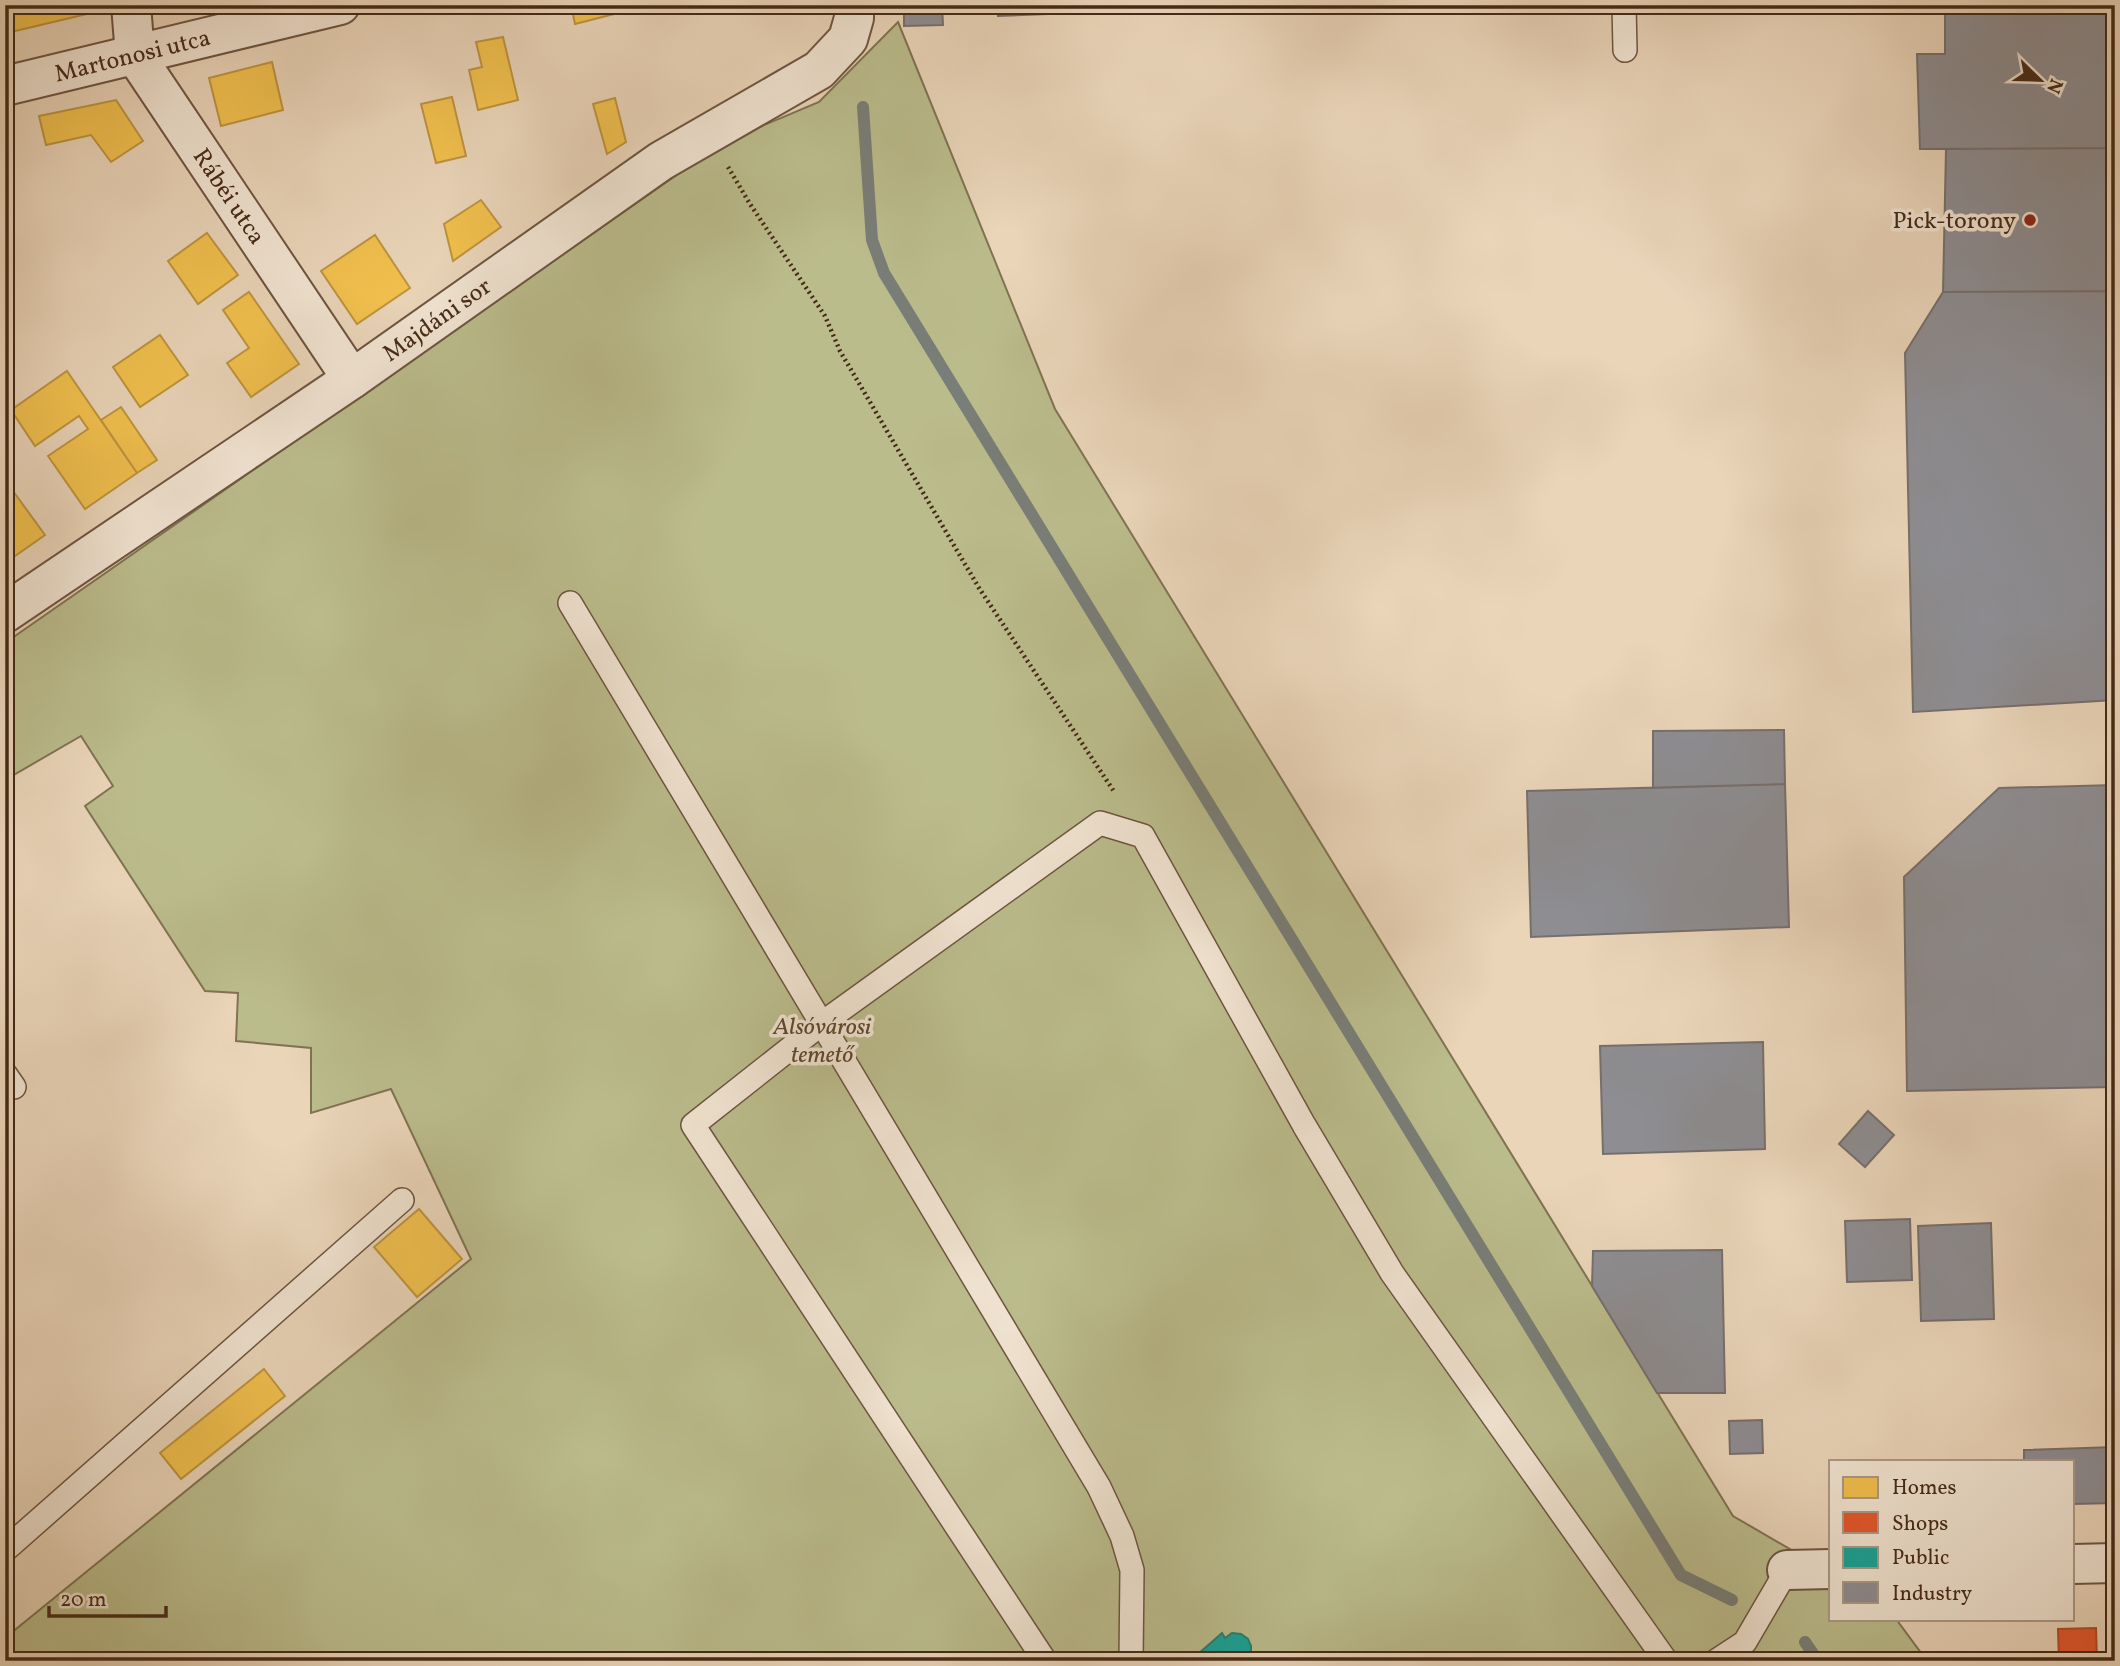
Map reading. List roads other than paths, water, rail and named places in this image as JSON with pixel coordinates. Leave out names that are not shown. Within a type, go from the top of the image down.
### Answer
[{"type":"street","name":"Rábéi utca","points":[[131,5],[135,55],[352,379]]},
{"type":"street","name":"Martonosi utca","points":[[5,86],[340,5]]},
{"type":"street","name":"Majdáni sor","points":[[5,613],[352,379],[661,161],[819,70],[848,38],[854,12]]},
{"type":"street","points":[[2074,1563],[2115,1563]]},
{"type":"street","points":[[1787,1570],[1829,1569]]},
{"type":"lane","points":[[1624,5],[1625,50]]},
{"type":"lane","points":[[570,603],[1099,1487],[1122,1536],[1132,1570],[1132,1661]]},
{"type":"lane","points":[[1045,1661],[693,1125],[821,1024],[1100,823],[1143,836],[1304,1125],[1392,1273],[1666,1661]]},
{"type":"lane","points":[[5,1550],[402,1200]]},
{"type":"lane","points":[[1717,1661],[1745,1642],[1787,1570]]},
{"type":"waterway","points":[[863,107],[872,240],[884,273],[1681,1575],[1732,1600]]},
{"type":"waterway","points":[[1805,1642],[1818,1661]]},
{"type":"place","name":"Pick-torony","points":[[2030,220]]},
{"type":"park label","name":"Alsóvárosi temető","points":[[822,1040]]}]
